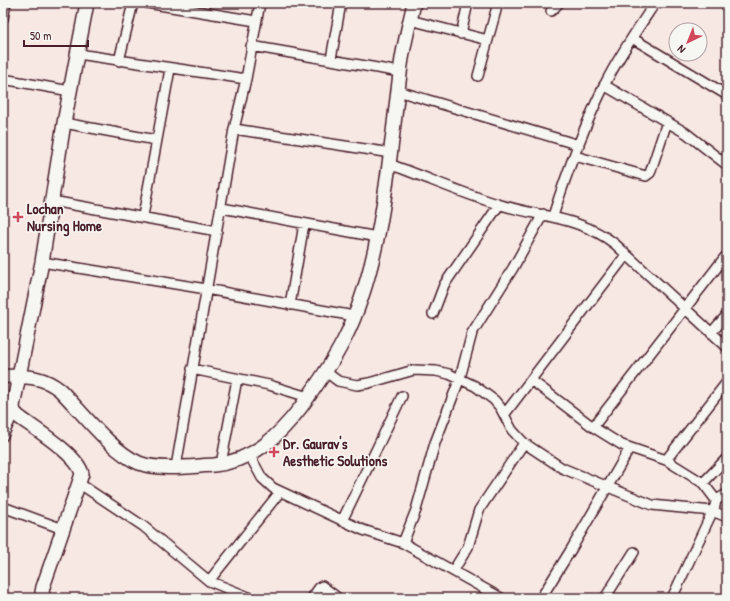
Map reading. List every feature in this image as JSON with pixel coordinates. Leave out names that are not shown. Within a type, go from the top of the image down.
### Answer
[{"type":"street","points":[[3,19],[6,3]]},
{"type":"street","points":[[3,436],[17,382],[42,262],[64,123],[87,3]]},
{"type":"street","points":[[119,61],[133,3]]},
{"type":"street","points":[[147,3],[196,7],[256,21]]},
{"type":"street","points":[[176,467],[206,289],[222,208],[234,129],[246,79],[260,3]]},
{"type":"street","points":[[331,59],[341,3]]},
{"type":"street","points":[[3,376],[17,382],[42,379],[51,382],[111,443],[129,457],[140,463],[176,467],[222,464],[250,456],[277,435],[291,420],[326,372],[344,339],[364,288],[377,237],[390,158],[400,72],[414,3]]},
{"type":"street","points":[[461,34],[468,3]]},
{"type":"street","points":[[478,76],[498,3]]},
{"type":"street","points":[[550,11],[559,3]]},
{"type":"street","points":[[403,543],[416,510],[436,437],[460,378],[472,333],[548,215],[575,156],[604,85],[655,3]]},
{"type":"street","points":[[410,20],[488,40]]},
{"type":"street","points":[[632,38],[727,95]]},
{"type":"street","points":[[251,46],[400,72]]},
{"type":"street","points":[[78,54],[170,69],[246,79]]},
{"type":"street","points":[[143,216],[170,69]]},
{"type":"street","points":[[3,79],[70,91]]},
{"type":"street","points":[[604,85],[701,144],[727,166]]},
{"type":"street","points":[[398,92],[579,145]]},
{"type":"street","points":[[575,156],[646,176],[650,172],[667,122]]},
{"type":"street","points":[[64,123],[156,140]]},
{"type":"street","points":[[234,129],[390,158],[499,205],[548,215],[596,230],[615,244],[727,348]]},
{"type":"street","points":[[52,201],[143,216],[217,231]]},
{"type":"street","points":[[433,314],[444,285],[499,205]]},
{"type":"street","points":[[222,208],[377,237]]},
{"type":"street","points":[[290,305],[304,224]]},
{"type":"street","points":[[504,415],[626,255]]},
{"type":"street","points":[[592,427],[725,257]]},
{"type":"street","points":[[42,262],[206,289],[354,316]]},
{"type":"street","points":[[711,333],[727,315]]},
{"type":"street","points":[[192,369],[308,397]]},
{"type":"street","points":[[326,372],[338,381],[357,385],[414,370],[436,371],[460,378],[494,400],[500,407],[512,430],[524,443],[562,468],[652,505],[712,511],[727,517]]},
{"type":"street","points":[[222,464],[238,379]]},
{"type":"street","points":[[531,380],[592,427],[630,448],[666,460],[703,483],[716,500]]},
{"type":"street","points":[[666,460],[727,382]]},
{"type":"street","points":[[342,521],[402,396]]},
{"type":"street","points":[[9,416],[66,452],[77,463],[82,474],[80,484],[43,587],[43,597]]},
{"type":"street","points":[[453,571],[468,547],[479,510],[524,443]]},
{"type":"street","points":[[541,598],[609,487],[630,448]]},
{"type":"street","points":[[250,456],[262,478],[280,492],[342,521],[403,543],[499,598]]},
{"type":"street","points":[[703,483],[727,458]]},
{"type":"street","points":[[80,484],[143,526],[209,581],[251,598]]},
{"type":"street","points":[[209,581],[280,492]]},
{"type":"street","points":[[672,598],[716,500],[727,494]]},
{"type":"street","points":[[3,507],[63,528]]},
{"type":"street","points":[[605,598],[634,552]]},
{"type":"street","points":[[312,598],[322,586],[338,598]]},
{"type":"place","name":"Lochan Nursing Home","points":[[18,217]]},
{"type":"place","name":"Dr. Gaurav's Aesthetic Solutions","points":[[274,452]]}]
